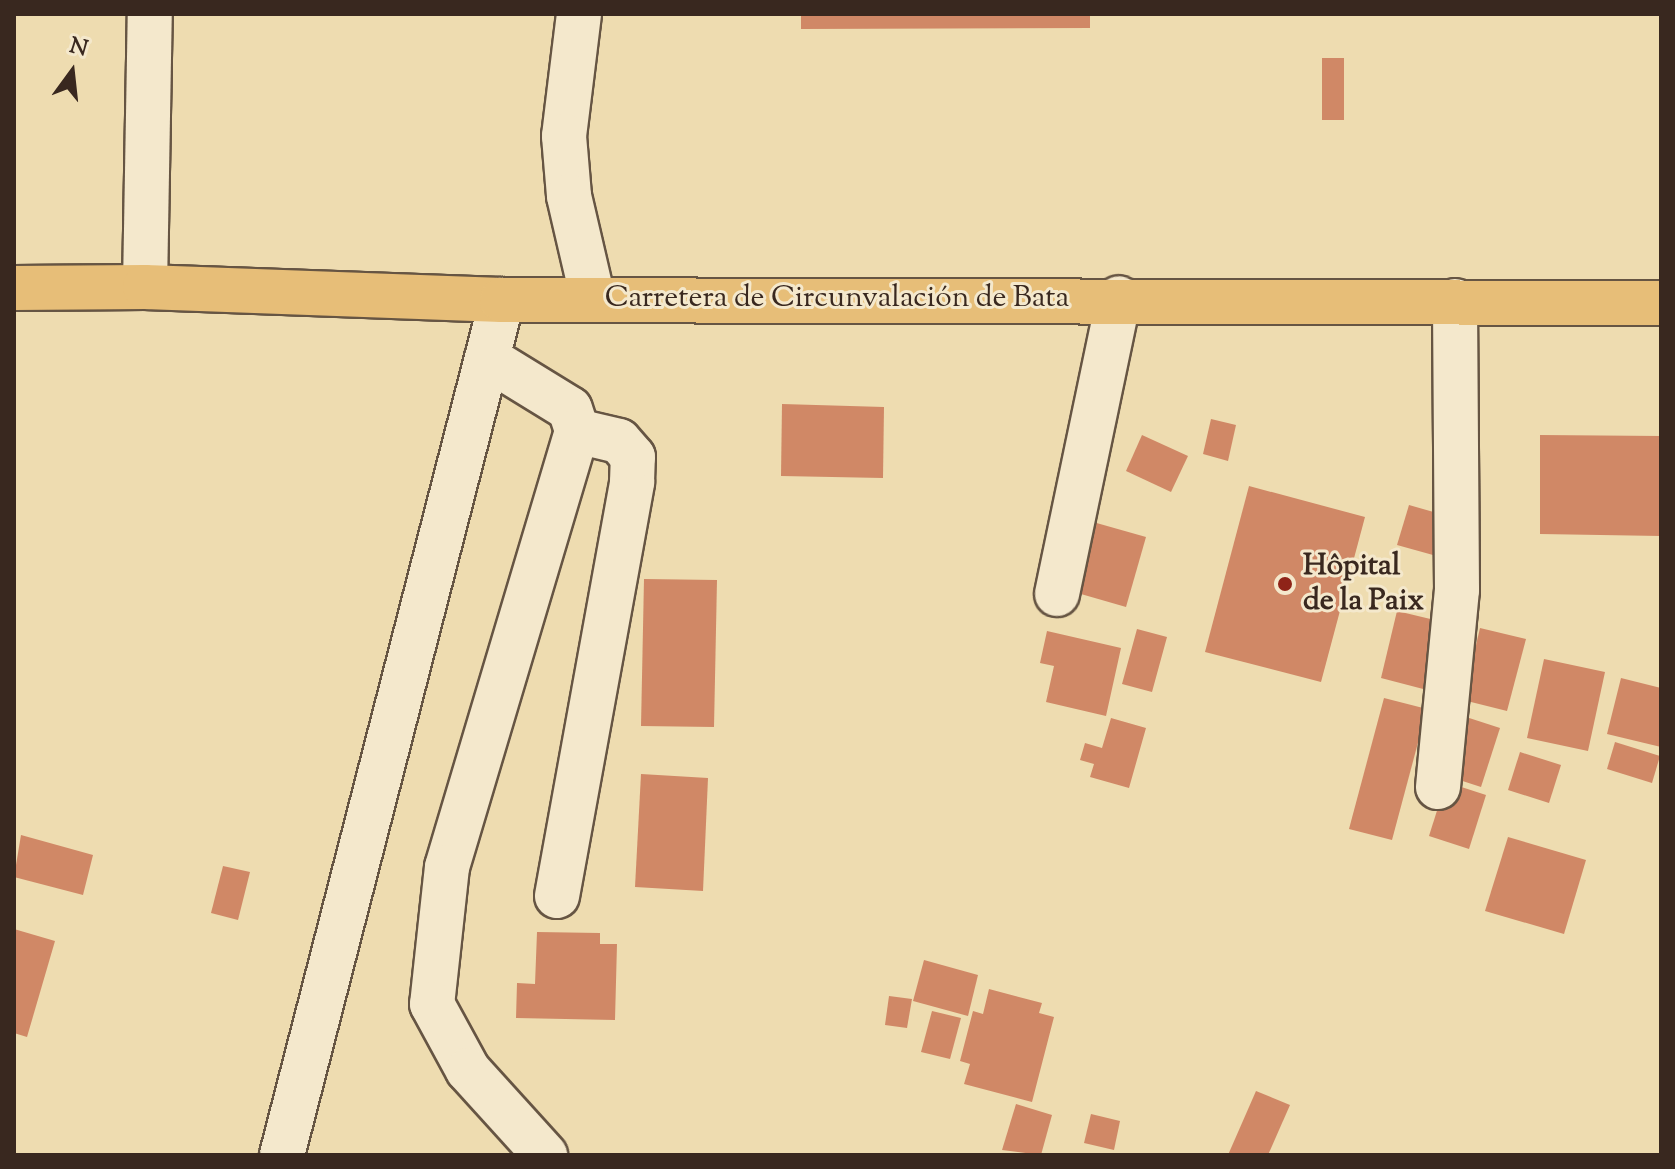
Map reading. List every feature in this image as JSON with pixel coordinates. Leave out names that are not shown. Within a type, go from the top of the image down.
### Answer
[{"type":"main road","name":"Carretera de Circunvalación de Bata","points":[[14,288],[145,287],[502,300],[1119,298],[1661,303]]},
{"type":"street","points":[[145,287],[150,14]]},
{"type":"street","points":[[579,14],[564,136],[569,196],[593,299]]},
{"type":"street","points":[[1057,594],[1119,298]]},
{"type":"street","points":[[282,1155],[502,300]]},
{"type":"street","points":[[1438,787],[1457,590],[1455,301]]},
{"type":"street","points":[[487,358],[570,409],[577,431],[447,867],[432,1004],[468,1070],[545,1155]]},
{"type":"street","points":[[557,896],[633,469],[633,457],[619,441],[577,431]]},
{"type":"building","points":[[801,14],[1090,14],[1090,28],[801,29]]},
{"type":"building","points":[[1322,58],[1344,58],[1344,120],[1322,120]]},
{"type":"building","points":[[782,404],[884,407],[883,478],[781,476]]},
{"type":"building","points":[[1211,419],[1236,425],[1228,461],[1203,454]]},
{"type":"building","points":[[1142,435],[1188,456],[1171,492],[1126,471]]},
{"type":"building","points":[[1540,435],[1661,436],[1661,536],[1540,534]]},
{"type":"building","name":"Hôpital de la Paix","points":[[1249,486],[1365,517],[1321,682],[1205,652]]},
{"type":"building","points":[[1409,505],[1444,515],[1433,555],[1397,545]]},
{"type":"building","points":[[1093,522],[1146,537],[1126,607],[1074,592]]},
{"type":"building","points":[[644,579],[717,580],[714,727],[641,726]]},
{"type":"building","points":[[1397,611],[1443,622],[1427,690],[1381,678]]},
{"type":"building","points":[[1480,628],[1526,639],[1507,711],[1463,700]]},
{"type":"building","points":[[1137,629],[1167,637],[1152,692],[1122,684]]},
{"type":"building","points":[[1047,631],[1121,648],[1106,716],[1046,702],[1054,666],[1040,663]]},
{"type":"building","points":[[1544,659],[1605,672],[1588,751],[1527,738]]},
{"type":"building","points":[[1621,678],[1661,688],[1661,747],[1607,734]]},
{"type":"building","points":[[1384,698],[1427,709],[1392,840],[1349,829]]},
{"type":"building","points":[[1463,716],[1500,728],[1481,787],[1444,775]]},
{"type":"building","points":[[1111,718],[1146,728],[1129,788],[1090,777],[1094,764],[1080,760],[1085,743],[1102,748]]},
{"type":"building","points":[[1615,742],[1660,756],[1652,783],[1607,769]]},
{"type":"building","points":[[1520,752],[1561,765],[1549,803],[1508,790]]},
{"type":"building","points":[[641,774],[708,778],[703,891],[635,887]]},
{"type":"building","points":[[1446,782],[1486,795],[1469,849],[1429,836]]},
{"type":"building","points":[[21,835],[93,855],[83,895],[14,877]]},
{"type":"building","points":[[1508,837],[1586,860],[1564,934],[1485,911]]},
{"type":"building","points":[[223,866],[250,872],[238,920],[211,913]]},
{"type":"building","points":[[14,929],[55,941],[27,1037],[14,1033]]},
{"type":"building","points":[[537,932],[600,933],[600,944],[617,944],[615,1020],[516,1018],[517,983],[535,984]]},
{"type":"building","points":[[924,960],[978,975],[968,1016],[913,1001]]},
{"type":"building","points":[[989,989],[1042,1003],[1039,1013],[1054,1017],[1032,1102],[964,1084],[970,1064],[960,1061],[973,1011],[983,1014]]},
{"type":"building","points":[[889,996],[912,999],[907,1028],[885,1025]]},
{"type":"building","points":[[932,1011],[961,1018],[950,1059],[921,1052]]},
{"type":"building","points":[[1256,1091],[1290,1105],[1268,1155],[1228,1155]]},
{"type":"building","points":[[1016,1104],[1052,1115],[1041,1155],[1002,1150]]},
{"type":"building","points":[[1091,1114],[1120,1121],[1114,1150],[1084,1143]]},
{"type":"place","name":"Hôpital de la Paix","points":[[1285,584]]}]
